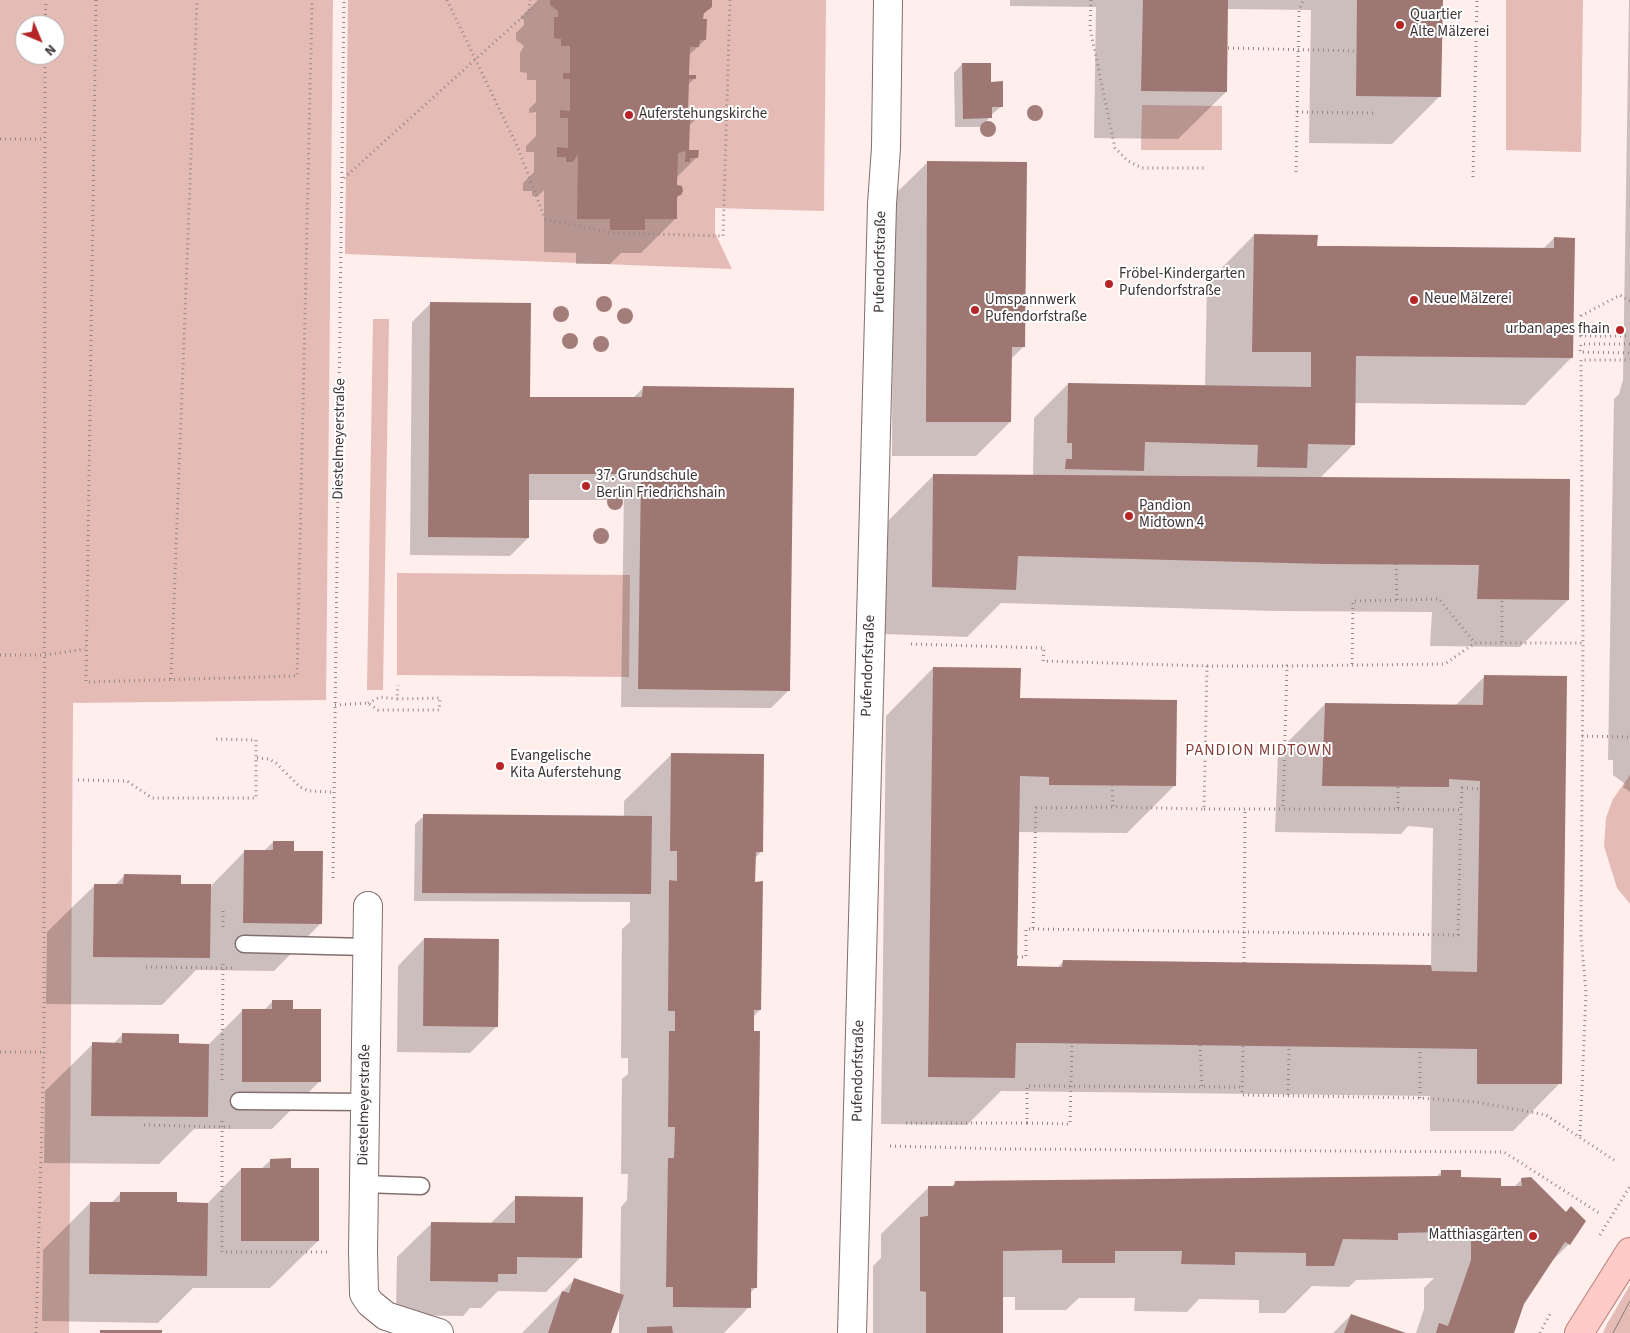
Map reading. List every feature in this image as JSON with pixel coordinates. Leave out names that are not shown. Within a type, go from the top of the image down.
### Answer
[{"type":"main road","points":[[1580,1333],[1630,1252]]},
{"type":"street","name":"Pufendorfstraße","points":[[852,1333],[882,204],[886,148],[888,0]]},
{"type":"street","name":"Diestelmeyerstraße","points":[[368,906],[364,1294],[370,1303],[386,1316],[440,1333]]},
{"type":"lane","points":[[244,944],[368,947]]},
{"type":"lane","points":[[239,1102],[365,1102]]},
{"type":"lane","points":[[364,1184],[421,1186]]},
{"type":"path","points":[[46,0],[46,15]]},
{"type":"path","points":[[96,0],[86,682],[297,676],[312,0]]},
{"type":"path","points":[[171,679],[197,0]]},
{"type":"path","name":"Diestelmeyerstraße","points":[[333,878],[344,178],[344,0]]},
{"type":"path","points":[[447,0],[518,148],[544,219],[612,233],[723,236],[730,0]]},
{"type":"path","points":[[344,178],[529,11],[530,0]]},
{"type":"path","points":[[1091,0],[1090,28],[1115,148],[1128,161],[1142,168],[1204,168]]},
{"type":"path","points":[[1296,172],[1299,11],[1303,0]]},
{"type":"path","points":[[1474,177],[1477,0]]},
{"type":"path","points":[[1228,48],[1356,51]]},
{"type":"path","points":[[36,1333],[44,1052],[45,65]]},
{"type":"path","points":[[1297,112],[1373,113]]},
{"type":"path","points":[[0,139],[44,139]]},
{"type":"path","points":[[1630,301],[1620,295],[1581,316],[1581,336],[1630,336]]},
{"type":"path","points":[[1619,336],[1619,344]]},
{"type":"path","points":[[1630,344],[1581,344],[1580,352],[1630,353]]},
{"type":"path","points":[[1620,353],[1620,360]]},
{"type":"path","points":[[1580,1136],[1586,992],[1581,936],[1583,643],[1581,360],[1630,360]]},
{"type":"path","points":[[1396,564],[1396,600]]},
{"type":"path","points":[[1352,664],[1353,601],[1439,599],[1475,643]]},
{"type":"path","points":[[1502,600],[1502,642]]},
{"type":"path","points":[[910,644],[1044,648],[1043,661],[1207,666],[1288,666],[1445,664],[1475,643],[1583,643]]},
{"type":"path","points":[[0,654],[45,656],[85,649]]},
{"type":"path","points":[[1204,809],[1207,666]]},
{"type":"path","points":[[1283,809],[1288,666]]},
{"type":"path","points":[[398,685],[398,699]]},
{"type":"path","points":[[335,705],[368,704],[380,697],[398,699],[440,698],[439,710],[378,710],[368,704]]},
{"type":"path","points":[[1582,736],[1630,737]]},
{"type":"path","points":[[78,780],[127,781],[152,798],[256,798],[256,740],[213,739]]},
{"type":"path","points":[[257,758],[276,762],[300,787],[309,792],[333,792]]},
{"type":"path","points":[[1112,786],[1113,807]]},
{"type":"path","points":[[1398,787],[1398,809]]},
{"type":"path","points":[[1017,957],[1026,958],[1026,929],[1458,935],[1462,788],[1480,789]]},
{"type":"path","points":[[1033,929],[1036,808],[1461,810]]},
{"type":"path","points":[[1244,963],[1242,932],[1245,809]]},
{"type":"path","points":[[223,911],[223,930]]},
{"type":"path","points":[[146,967],[223,968],[223,958]]},
{"type":"path","points":[[906,1123],[1070,1124],[1072,1043]]},
{"type":"path","points":[[1200,1045],[1202,1087]]},
{"type":"path","points":[[1243,1046],[1242,1095],[1420,1098],[1476,1102],[1546,1115],[1618,1162]]},
{"type":"path","points":[[1288,1096],[1289,1046]]},
{"type":"path","points":[[1420,1049],[1420,1098]]},
{"type":"path","points":[[0,1052],[44,1052]]},
{"type":"path","points":[[1027,1123],[1027,1086],[1243,1087]]},
{"type":"path","points":[[915,1147],[1504,1152],[1599,1213]]},
{"type":"path","points":[[319,1252],[328,1252]]},
{"type":"shaded area","points":[[0,0],[333,0],[326,700],[73,703],[69,1333],[0,1333]]},
{"type":"shaded area","points":[[348,0],[826,0],[824,211],[715,208],[715,233],[732,269],[345,254]]},
{"type":"shaded area","points":[[1506,0],[1583,0],[1581,152],[1506,150]]},
{"type":"shaded area","points":[[1142,105],[1222,106],[1222,150],[1141,150]]},
{"type":"shaded area","points":[[373,319],[389,319],[383,690],[367,690]]},
{"type":"shaded area","points":[[397,573],[630,575],[629,677],[397,675]]},
{"type":"shaded area","points":[[1630,775],[1630,904],[1617,888],[1604,846],[1606,818],[1613,799]]},
{"type":"shaded area","points":[[1630,1285],[1630,1333],[1603,1333],[1607,1324]]},
{"type":"building","name":"Auferstehungskirche","points":[[550,0],[712,0],[712,7],[704,13],[703,19],[707,19],[706,40],[700,40],[699,47],[690,47],[689,75],[696,75],[696,79],[689,79],[688,112],[698,113],[698,119],[690,119],[689,150],[699,150],[698,158],[690,158],[690,162],[685,162],[686,151],[678,153],[677,185],[682,186],[683,191],[681,195],[677,196],[677,219],[645,219],[645,230],[610,230],[610,219],[577,219],[578,154],[573,162],[566,162],[566,157],[557,157],[557,147],[568,148],[568,118],[560,118],[560,110],[570,111],[570,79],[563,79],[563,73],[570,73],[570,46],[561,46],[561,39],[554,38],[554,17],[558,17],[558,11],[550,5]]},
{"type":"building","points":[[1143,0],[1228,0],[1227,92],[1141,91]]},
{"type":"building","name":"Quartier Alte Mälzerei","points":[[1357,0],[1443,0],[1441,97],[1356,96]]},
{"type":"building","points":[[962,63],[991,63],[991,82],[1003,81],[1003,107],[992,107],[992,118],[963,119]]},
{"type":"building","name":"Umspannwerk Pufendorfstraße","points":[[927,161],[1027,162],[1025,347],[1012,347],[1011,422],[926,422]]},
{"type":"building","name":"Neue Mälzerei","points":[[1254,234],[1318,235],[1317,246],[1554,248],[1554,237],[1575,238],[1573,358],[1356,356],[1355,445],[1308,444],[1307,468],[1257,467],[1258,445],[1145,442],[1144,471],[1065,469],[1066,459],[1072,459],[1072,443],[1067,443],[1068,383],[1311,387],[1311,352],[1252,352]]},
{"type":"building","points":[[430,302],[531,303],[530,397],[642,397],[643,386],[794,388],[790,691],[638,689],[641,474],[529,474],[529,538],[428,537]]},
{"type":"building","points":[[933,474],[1570,479],[1569,600],[1477,599],[1479,565],[1324,564],[1018,556],[1016,590],[932,587]]},
{"type":"building","points":[[933,667],[1021,668],[1020,698],[1177,700],[1176,786],[1049,785],[1049,777],[1020,776],[1017,966],[1062,967],[1063,960],[1431,965],[1432,971],[1477,972],[1480,781],[1449,779],[1449,787],[1322,786],[1325,703],[1483,705],[1484,675],[1567,676],[1562,1084],[1477,1084],[1477,1049],[1041,1043],[1016,1043],[1015,1078],[928,1077]]},
{"type":"building","points":[[671,753],[764,754],[763,852],[756,852],[755,882],[763,881],[761,1010],[754,1010],[754,1031],[760,1031],[757,1288],[751,1288],[751,1308],[673,1307],[673,1287],[666,1287],[668,1158],[674,1158],[675,1127],[668,1127],[669,1031],[675,1031],[675,1011],[668,1011],[669,880],[677,881],[677,851],[670,851]]},
{"type":"building","points":[[423,814],[652,816],[651,894],[422,893]]},
{"type":"building","points":[[273,841],[294,841],[294,851],[323,851],[322,924],[243,923],[244,850],[273,850]]},
{"type":"building","points":[[124,874],[181,875],[181,884],[211,884],[210,958],[93,957],[94,884],[123,884]]},
{"type":"building","points":[[424,938],[499,939],[498,1027],[423,1026]]},
{"type":"building","points":[[272,1000],[293,1000],[293,1009],[321,1009],[321,1082],[242,1082],[242,1009],[272,1009]]},
{"type":"building","points":[[122,1033],[179,1034],[179,1043],[209,1044],[208,1117],[91,1116],[92,1042],[122,1043]]},
{"type":"building","points":[[291,1158],[291,1168],[319,1168],[319,1241],[241,1241],[241,1168],[270,1168],[270,1159]]},
{"type":"building","points":[[1441,1170],[1461,1170],[1461,1177],[1501,1178],[1501,1186],[1522,1186],[1521,1178],[1531,1177],[1566,1212],[1571,1206],[1586,1221],[1570,1245],[1565,1242],[1524,1304],[1514,1333],[1436,1333],[1439,1323],[1448,1326],[1471,1260],[1471,1239],[1491,1238],[1490,1231],[1398,1233],[1398,1240],[1343,1239],[1334,1266],[1306,1266],[1306,1253],[1235,1252],[1235,1265],[1181,1264],[1182,1251],[1115,1251],[1115,1263],[1062,1263],[1062,1250],[1003,1251],[1003,1333],[926,1333],[926,1292],[920,1291],[920,1217],[928,1216],[928,1186],[954,1186],[955,1181],[1441,1176]]},
{"type":"building","points":[[120,1192],[177,1192],[177,1202],[208,1203],[207,1276],[89,1274],[90,1202],[120,1202]]},
{"type":"building","points":[[515,1196],[583,1197],[582,1258],[517,1257],[517,1274],[498,1274],[498,1282],[430,1281],[431,1222],[515,1223]]},
{"type":"building","points":[[574,1278],[624,1295],[611,1333],[548,1333],[562,1291],[569,1293]]},
{"type":"building","points":[[1351,1314],[1406,1333],[1344,1333]]},
{"type":"building","points":[[672,1326],[673,1333],[647,1333],[647,1327]]},
{"type":"building","points":[[100,1330],[162,1330],[162,1333],[100,1333]]},
{"type":"tram line","points":[[1613,1333],[1630,1301]]},
{"type":"place","name":"Quartier Alte Mälzerei","points":[[1400,25]]},
{"type":"place","name":"Auferstehungskirche","points":[[629,115]]},
{"type":"place","name":"Fröbel-Kindergarten Pufendorfstraße","points":[[1109,284]]},
{"type":"place","name":"Neue Mälzerei","points":[[1414,300]]},
{"type":"place","name":"Umspannwerk Pufendorfstraße","points":[[975,310]]},
{"type":"place","name":"urban apes fhain","points":[[1620,330]]},
{"type":"place","name":"37. Grundschule Berlin Friedrichshain","points":[[586,486]]},
{"type":"place","name":"Pandion Midtown 4","points":[[1129,516]]},
{"type":"place","name":"Evangelische Kita Auferstehung","points":[[500,766]]},
{"type":"place","name":"Matthiasgärten","points":[[1533,1236]]},
{"type":"district","name":"PANDION MIDTOWN","points":[[1259,751]]}]
